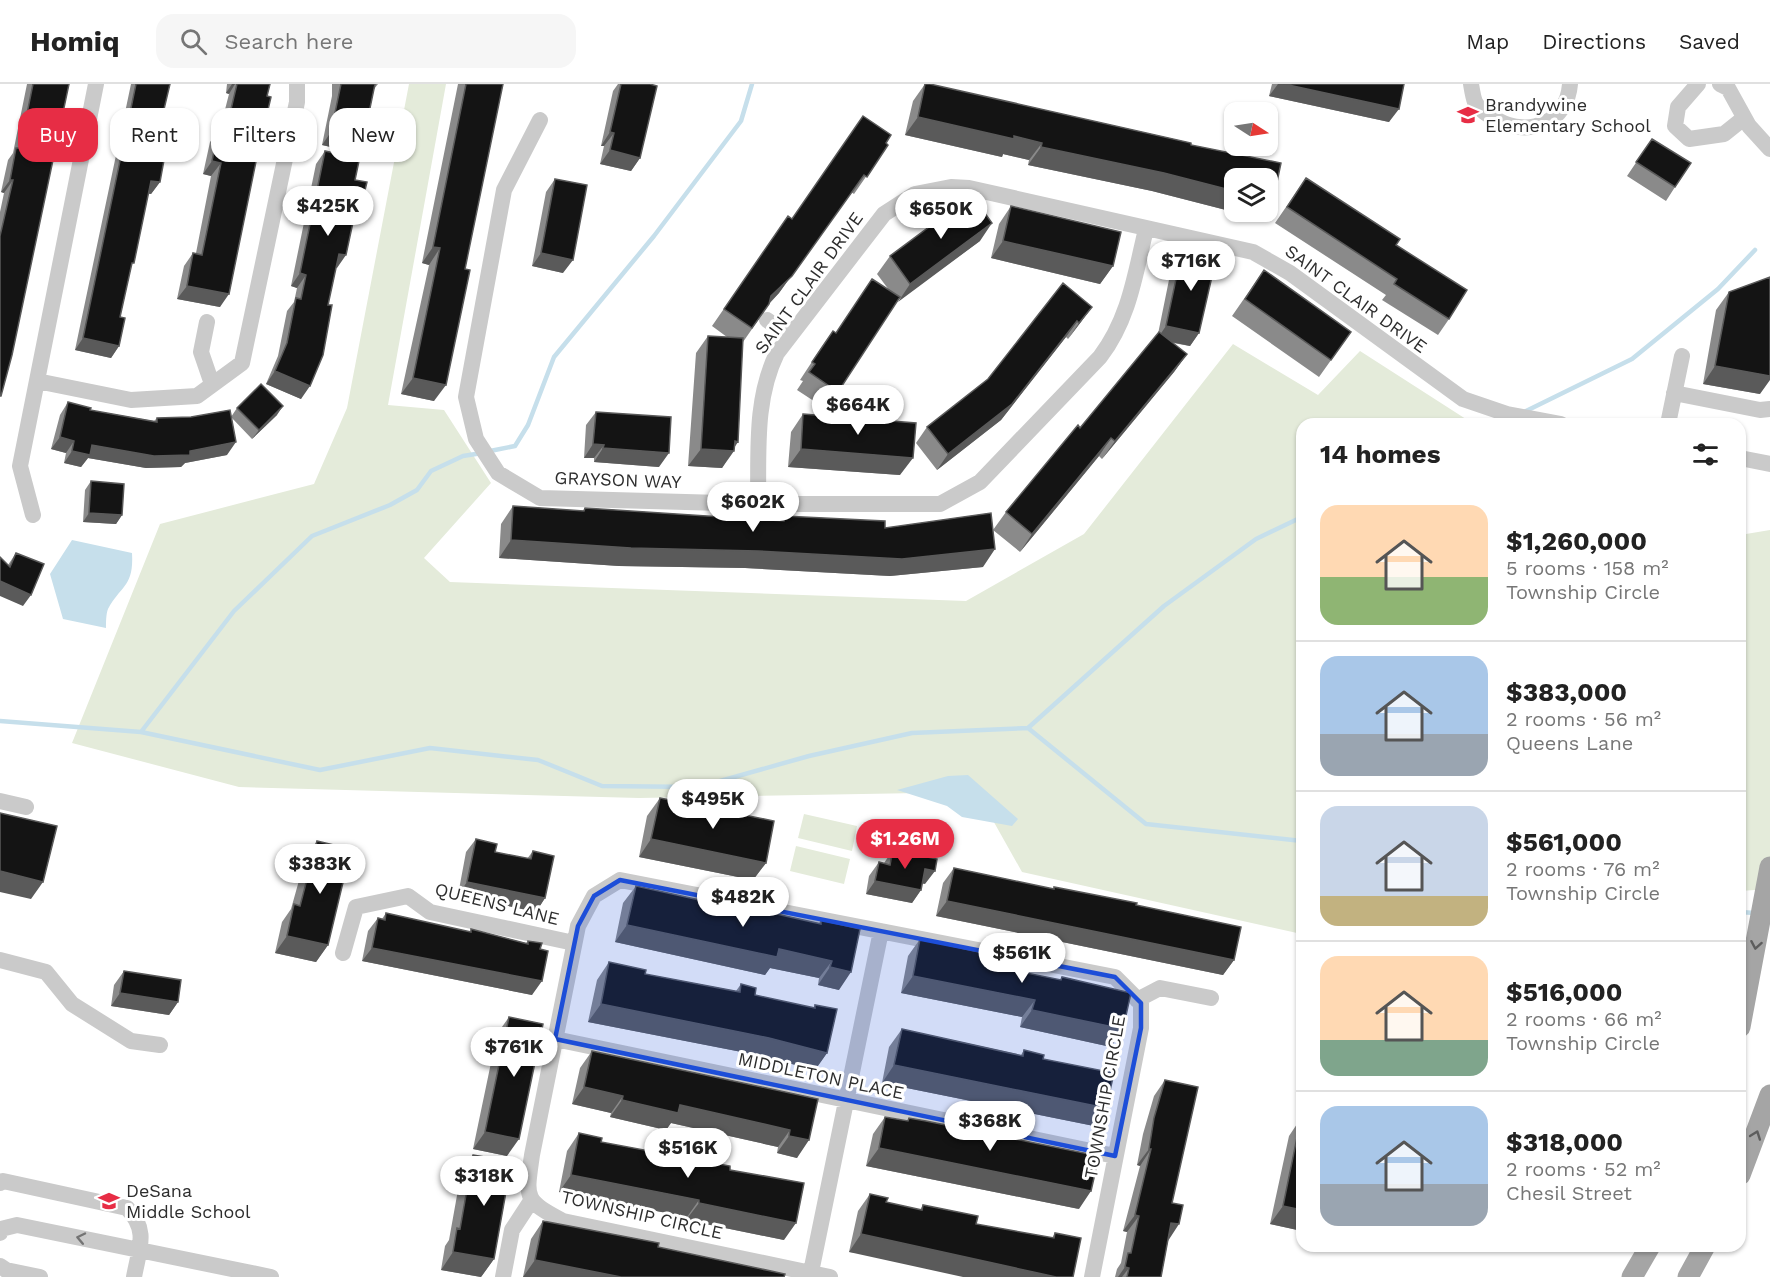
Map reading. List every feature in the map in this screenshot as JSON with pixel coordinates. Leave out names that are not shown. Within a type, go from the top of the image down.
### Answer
[{"type":"main road","points":[[1746,996],[1770,867]]},
{"type":"main road","points":[[1746,1160],[1768,1103]]},
{"type":"main road","points":[[1632,1277],[1647,1252]]},
{"type":"main road","points":[[1640,1277],[1648,1252]]},
{"type":"main road","points":[[1688,1277],[1702,1252]]},
{"type":"street","points":[[33,515],[20,466],[96,84]]},
{"type":"street","points":[[37,381],[131,400],[197,396],[242,363],[297,102],[297,84]]},
{"type":"street","points":[[1471,84],[1476,103],[1489,116],[1504,124],[1527,130],[1546,123],[1561,113],[1570,84]]},
{"type":"street","points":[[1698,84],[1678,107],[1675,126],[1689,139],[1724,134],[1744,118]]},
{"type":"street","points":[[1720,84],[1728,88],[1744,118],[1770,149]]},
{"type":"street","name":"GRAYSON WAY","points":[[540,120],[504,190],[466,397],[476,439],[498,472],[540,498],[758,504],[940,504],[980,482],[1100,357],[1111,342],[1128,305],[1146,229]]},
{"type":"street","name":"SAINT CLAIR DRIVE","points":[[758,504],[759,424],[763,388],[773,361],[872,228],[899,203],[915,194],[951,187],[969,188],[1262,256],[1290,273],[1463,399],[1507,414],[1529,418]]},
{"type":"street","points":[[767,320],[790,336]]},
{"type":"street","points":[[207,322],[201,352],[212,384]]},
{"type":"street","points":[[1669,418],[1682,356]]},
{"type":"street","points":[[1674,393],[1760,410],[1770,409]]},
{"type":"street","points":[[1746,459],[1770,464]]},
{"type":"street","points":[[0,801],[26,807]]},
{"type":"street","name":"TOWNSHIP CIRCLE","points":[[830,1277],[810,1275],[563,1221],[531,1201],[527,1192],[532,1155],[578,926],[594,896],[620,880],[1115,977],[1141,1004],[1141,1028],[1092,1277]]},
{"type":"street","name":"QUEENS LANE","points":[[343,953],[356,907],[408,896],[430,912],[574,943]]},
{"type":"street","points":[[810,1275],[881,931]]},
{"type":"street","points":[[0,960],[46,972],[72,1004],[131,1041],[160,1045]]},
{"type":"street","points":[[1137,1000],[1160,988],[1211,998]]},
{"type":"street","name":"MIDDLETON PLACE","points":[[555,1039],[1115,1156]]},
{"type":"street","points":[[0,1183],[3,1181],[127,1208],[138,1219],[141,1233],[134,1277]]},
{"type":"street","points":[[503,1277],[512,1230],[531,1201]]},
{"type":"street","points":[[0,1233],[1,1229],[17,1225],[138,1251],[197,1270],[271,1277]]},
{"type":"street","points":[[0,1266],[6,1270],[40,1277]]},
{"type":"highlighted area","points":[[620,880],[1115,977],[1141,1003],[1141,1028],[1115,1156],[555,1039],[578,926],[594,896]]},
{"type":"green space","points":[[409,84],[446,84],[388,405],[444,410],[491,483],[424,558],[450,582],[966,601],[1084,534],[1233,344],[1318,395],[1360,351],[1464,418],[1296,418],[1296,933],[1022,872],[977,792],[639,798],[239,787],[72,743],[160,524],[314,484],[347,408],[394,162],[416,162],[416,108],[404,108]]},
{"type":"green space","points":[[1770,530],[1770,889],[1746,891],[1746,534]]},
{"type":"green space","points":[[804,814],[857,826],[852,851],[798,838]]},
{"type":"green space","points":[[796,846],[850,859],[844,884],[790,871]]},
{"type":"water","points":[[72,540],[132,553],[129,579],[108,609],[106,628],[63,619],[50,574]]},
{"type":"water","points":[[968,775],[1018,819],[1012,826],[962,817],[947,806],[897,790],[948,776]]},
{"type":"building","points":[[33,84],[69,84],[64,108],[28,108]]},
{"type":"building","points":[[136,84],[170,84],[164,108],[131,108]]},
{"type":"building","points":[[237,84],[270,84],[267,96],[271,97],[268,108],[231,108]]},
{"type":"building","points":[[341,84],[375,84],[370,108],[336,108]]},
{"type":"building","points":[[466,84],[503,84],[465,269],[470,270],[446,385],[413,378],[440,248],[433,247]]},
{"type":"building","points":[[621,84],[657,86],[640,158],[610,150],[614,133],[610,132]]},
{"type":"building","points":[[925,84],[930,84],[1191,143],[1191,145],[1224,152],[1224,156],[1246,156],[1281,163],[1278,177],[1278,168],[1224,168],[1224,188],[1041,147],[1042,143],[1014,136],[1014,139],[918,117]]},
{"type":"building","points":[[1284,84],[1404,84],[1399,109]]},
{"type":"building","points":[[863,116],[891,135],[886,143],[888,145],[867,177],[864,175],[792,276],[771,296],[769,304],[752,328],[724,309],[788,216],[792,219]]},
{"type":"building","points":[[1652,139],[1691,163],[1675,187],[1636,162]]},
{"type":"building","points":[[16,148],[18,148],[18,162],[53,162],[12,355],[0,396],[0,236],[13,180],[10,180]]},
{"type":"building","points":[[325,151],[329,152],[329,162],[359,162],[355,180],[367,182],[359,214],[355,213],[346,255],[339,254],[328,305],[332,305],[323,355],[310,386],[275,371],[287,343],[296,298],[301,299],[306,275],[300,273]]},
{"type":"building","points":[[120,162],[164,162],[160,182],[151,181],[120,317],[125,318],[119,346],[83,338]]},
{"type":"building","points":[[216,162],[256,162],[229,294],[187,286],[193,253],[202,255],[221,163]]},
{"type":"building","points":[[1306,178],[1400,239],[1396,245],[1467,290],[1449,319],[1394,284],[1397,279],[1287,207]]},
{"type":"building","points":[[555,179],[587,185],[573,260],[541,253]]},
{"type":"building","points":[[972,195],[992,223],[910,284],[890,256]]},
{"type":"building","points":[[1011,206],[1121,232],[1113,266],[1003,241]]},
{"type":"building","points":[[1182,251],[1216,259],[1199,333],[1166,326]]},
{"type":"building","points":[[1264,270],[1351,332],[1331,360],[1245,299]]},
{"type":"building","points":[[1770,277],[1770,376],[1715,366],[1729,292]]},
{"type":"building","points":[[872,279],[900,297],[838,392],[809,372],[815,364],[812,362],[833,331],[836,333]]},
{"type":"building","points":[[1063,283],[1092,307],[1079,323],[1077,321],[1012,404],[948,454],[927,427],[988,379]]},
{"type":"building","points":[[1159,332],[1187,354],[1115,441],[1111,438],[1032,534],[1006,512],[1078,425],[1080,428]]},
{"type":"building","points":[[708,336],[743,338],[738,442],[735,441],[734,451],[701,449]]},
{"type":"building","points":[[261,384],[283,406],[259,430],[237,408]]},
{"type":"building","points":[[68,402],[91,408],[90,410],[157,422],[157,418],[191,417],[230,410],[236,442],[190,451],[190,455],[154,456],[92,445],[90,455],[72,451],[74,441],[60,437]]},
{"type":"building","points":[[596,412],[671,417],[669,453],[603,448],[604,445],[593,444]]},
{"type":"building","points":[[803,414],[916,423],[913,458],[801,449]]},
{"type":"building","points":[[91,481],[124,484],[122,515],[89,513]]},
{"type":"building","points":[[513,506],[584,511],[585,508],[784,521],[784,516],[885,521],[885,528],[991,513],[995,549],[902,559],[758,551],[631,548],[511,540]]},
{"type":"building","points":[[16,553],[44,564],[31,595],[0,581],[0,557],[10,567]]},
{"type":"building","points":[[660,798],[774,821],[766,863],[651,839]]},
{"type":"building","points":[[0,813],[57,826],[43,882],[0,871]]},
{"type":"building","points":[[476,839],[497,844],[495,852],[531,859],[533,851],[554,856],[545,898],[467,882]]},
{"type":"building","points":[[317,841],[351,849],[328,945],[287,936],[294,904],[300,906]]},
{"type":"building","points":[[893,850],[937,859],[935,871],[925,869],[921,890],[875,881],[879,862],[890,865]]},
{"type":"building","points":[[954,868],[1054,889],[1054,887],[1137,903],[1136,905],[1241,927],[1234,960],[947,901]]},
{"type":"building","points":[[636,886],[763,914],[763,911],[821,924],[821,920],[860,929],[851,972],[830,967],[832,961],[779,949],[777,957],[627,925]]},
{"type":"building","points":[[386,913],[471,932],[471,929],[528,944],[528,941],[542,943],[540,949],[548,951],[542,981],[372,948],[378,918],[385,920]]},
{"type":"building","points":[[920,939],[1028,963],[1026,973],[1061,980],[1062,977],[1131,993],[1123,1029],[1032,1010],[1035,1000],[913,976]]},
{"type":"building","points":[[609,962],[646,970],[645,974],[740,992],[741,984],[756,988],[755,995],[815,1008],[815,1005],[837,1009],[827,1053],[769,1038],[601,1004]]},
{"type":"building","points":[[124,971],[181,980],[178,1002],[120,993]]},
{"type":"building","points":[[509,1017],[543,1024],[519,1139],[485,1132]]},
{"type":"building","points":[[902,1029],[1023,1056],[1024,1050],[1044,1055],[1043,1059],[1114,1073],[1106,1108],[894,1065]]},
{"type":"building","points":[[592,1051],[818,1099],[809,1140],[789,1136],[790,1130],[680,1105],[678,1113],[622,1100],[623,1096],[584,1087]]},
{"type":"building","points":[[1165,1080],[1198,1087],[1172,1203],[1183,1205],[1179,1224],[1171,1223],[1161,1277],[1127,1277],[1129,1268],[1125,1267],[1128,1253],[1131,1253],[1139,1216],[1135,1215],[1151,1149],[1149,1149],[1154,1118]]},
{"type":"building","points":[[885,1117],[926,1121],[1099,1156],[1091,1191],[879,1148]]},
{"type":"building","points":[[579,1133],[602,1138],[601,1142],[730,1166],[730,1170],[804,1183],[796,1223],[699,1203],[699,1200],[571,1175]]},
{"type":"building","points":[[1296,1142],[1296,1209],[1283,1206]]},
{"type":"building","points":[[473,1155],[514,1162],[510,1186],[507,1186],[494,1259],[453,1252],[457,1228],[460,1229]]},
{"type":"building","points":[[870,1194],[888,1198],[886,1202],[922,1210],[923,1205],[978,1216],[976,1224],[1054,1238],[1055,1233],[1081,1238],[1073,1277],[1056,1277],[861,1234]]},
{"type":"building","points":[[543,1221],[659,1243],[658,1247],[785,1274],[784,1277],[621,1277],[535,1260]]},
{"type":"waterway","points":[[490,451],[515,446],[528,425],[554,357],[654,236],[741,121],[752,84]]},
{"type":"waterway","points":[[1524,412],[1632,359],[1718,289],[1755,250]]},
{"type":"waterway","points":[[141,732],[234,611],[312,536],[390,505],[417,490],[431,471],[463,456],[482,453]]},
{"type":"waterway","points":[[0,721],[141,732],[320,770],[430,748],[538,760],[602,786],[699,787],[809,756],[912,733],[1028,728],[1164,606],[1256,539],[1296,520]]},
{"type":"waterway","points":[[1028,728],[1146,824],[1296,840]]},
{"type":"waterway","points":[[1746,912],[1755,913]]},
{"type":"place","name":"Brandywine Elementary School","points":[[1468,115]]},
{"type":"place","name":"DeSana Middle School","points":[[109,1201]]}]
